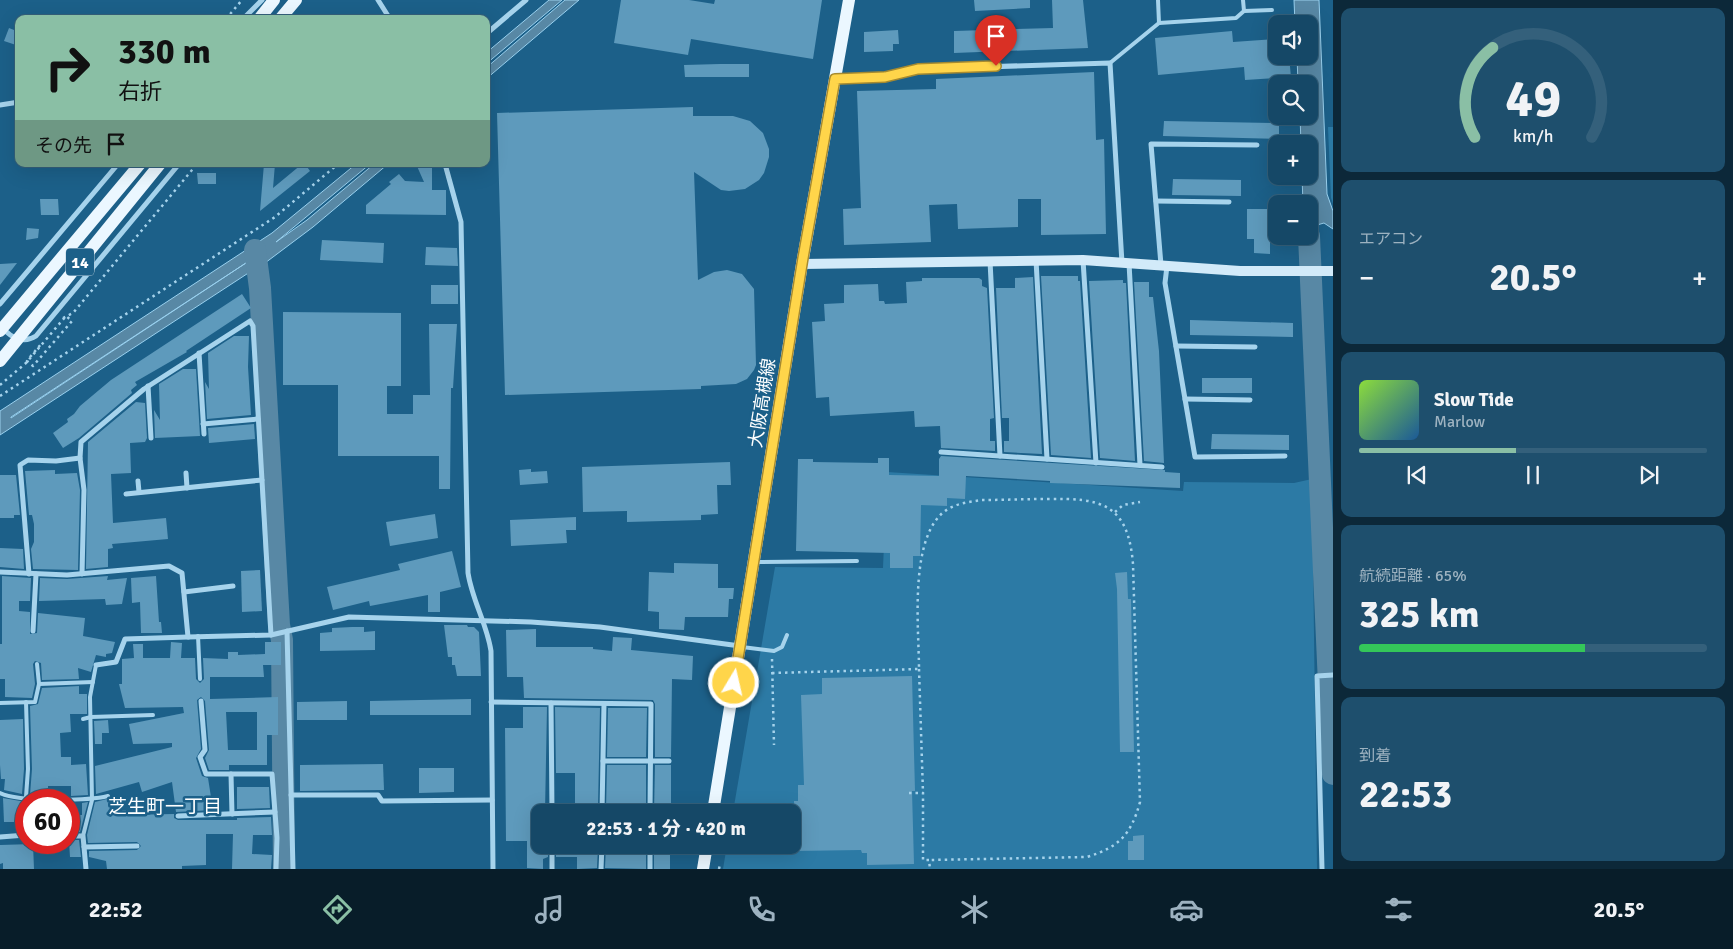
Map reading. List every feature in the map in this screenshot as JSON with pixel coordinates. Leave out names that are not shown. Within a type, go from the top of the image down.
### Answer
[{"type":"main road","points":[[261,15],[274,0]]},
{"type":"main road","points":[[283,15],[296,0]]},
{"type":"main road","name":"大阪高槻線","points":[[713,804],[802,264],[849,0]]},
{"type":"main road","name":"14","points":[[4,332],[138,167]]},
{"type":"main road","name":"14","points":[[0,361],[158,167]]},
{"type":"main road","points":[[703,869],[706,854]]},
{"type":"street","points":[[247,15],[262,0]]},
{"type":"street","points":[[290,15],[296,0]]},
{"type":"street","points":[[378,0],[387,15]]},
{"type":"street","points":[[490,31],[526,0]]},
{"type":"street","points":[[835,79],[885,77],[918,69],[1110,63],[1140,465]]},
{"type":"street","points":[[0,105],[15,103]]},
{"type":"street","points":[[1257,145],[1151,144],[1165,283],[1195,458],[1285,456]]},
{"type":"street","points":[[0,304],[115,167]]},
{"type":"street","points":[[0,325],[4,332],[24,340],[36,336],[177,167]]},
{"type":"street","points":[[446,167],[461,231],[468,573],[471,592],[483,621],[491,651],[493,869]]},
{"type":"street","points":[[1156,201],[1229,202]]},
{"type":"street","points":[[990,260],[1000,456]]},
{"type":"street","points":[[1036,260],[1047,459]]},
{"type":"street","points":[[1083,260],[1096,462]]},
{"type":"street","points":[[802,264],[1083,260],[1240,271],[1333,271]]},
{"type":"street","points":[[82,574],[84,490],[80,458],[81,442],[148,386],[250,320],[253,326],[271,635]]},
{"type":"street","points":[[0,337],[4,332]]},
{"type":"street","points":[[1176,346],[1255,347]]},
{"type":"street","points":[[199,353],[204,434]]},
{"type":"street","points":[[148,386],[151,438]]},
{"type":"street","points":[[1185,399],[1250,400]]},
{"type":"street","points":[[203,424],[258,419]]},
{"type":"street","points":[[941,452],[1162,467]]},
{"type":"street","points":[[29,574],[20,465],[28,460],[56,461],[80,458]]},
{"type":"street","points":[[186,473],[187,488]]},
{"type":"street","points":[[126,494],[262,480]]},
{"type":"street","points":[[138,481],[139,492]]},
{"type":"street","points":[[0,572],[82,574],[169,566],[182,573],[188,636]]},
{"type":"street","points":[[33,631],[36,574]]},
{"type":"street","points":[[184,592],[233,586]]},
{"type":"street","points":[[96,666],[116,662],[125,639],[271,635],[349,617],[600,627],[740,646]]},
{"type":"street","points":[[288,631],[293,869]]},
{"type":"street","points":[[1322,869],[1317,676],[1333,675]]},
{"type":"street","points":[[201,701],[205,750],[200,757],[206,774],[272,774],[276,869]]},
{"type":"street","points":[[491,702],[651,704],[650,804]]},
{"type":"street","points":[[551,703],[552,804]]},
{"type":"street","points":[[602,804],[604,704]]},
{"type":"street","points":[[603,761],[669,762]]},
{"type":"street","points":[[231,774],[232,814]]},
{"type":"street","points":[[291,795],[378,795],[382,801],[492,800]]},
{"type":"street","points":[[178,816],[274,812]]},
{"type":"street","points":[[0,837],[15,836]]},
{"type":"street","points":[[83,836],[86,869]]},
{"type":"street","points":[[84,847],[137,846]]},
{"type":"street","points":[[552,854],[552,869]]},
{"type":"street","points":[[601,869],[602,854]]},
{"type":"street","points":[[650,854],[650,869]]},
{"type":"lane","points":[[1158,0],[1159,23]]},
{"type":"lane","points":[[1243,0],[1244,11]]},
{"type":"lane","points":[[1110,63],[1159,23],[1236,18],[1244,11],[1272,10]]},
{"type":"lane","points":[[754,562],[857,561]]},
{"type":"lane","points":[[740,646],[774,651],[782,647],[787,635]]},
{"type":"lane","points":[[198,636],[200,680]]},
{"type":"lane","points":[[0,703],[35,702],[38,684],[37,664]]},
{"type":"lane","points":[[83,836],[92,800],[91,716],[96,666]]},
{"type":"lane","points":[[38,684],[93,682]]},
{"type":"lane","points":[[26,702],[28,769],[27,789]]},
{"type":"lane","points":[[83,719],[91,716],[153,715]]},
{"type":"lane","points":[[0,794],[15,796]]},
{"type":"lane","points":[[80,799],[92,800],[108,796]]},
{"type":"path","points":[[229,15],[242,0]]},
{"type":"path","points":[[27,361],[60,318],[73,313],[195,167]]},
{"type":"path","points":[[0,396],[275,217],[334,167]]},
{"type":"path","points":[[0,385],[26,363],[66,316],[72,321],[33,366],[27,361]]},
{"type":"path","points":[[1083,498],[1102,504],[1115,512],[1132,541],[1134,564],[1140,802],[1134,823],[1122,840],[1106,851],[1087,857],[923,860],[919,669],[920,565],[926,536],[936,519],[948,509],[964,503],[981,500],[1083,498]]},
{"type":"path","points":[[1115,512],[1123,505],[1140,502]]},
{"type":"path","points":[[772,654],[774,745]]},
{"type":"path","points":[[772,673],[919,669]]},
{"type":"path","points":[[909,793],[923,793]]},
{"type":"path","points":[[929,860],[930,869]]},
{"type":"path","points":[[718,869],[720,864]]},
{"type":"shaded area","points":[[549,0],[562,0],[490,61],[490,50]]},
{"type":"shaded area","points":[[565,0],[579,0],[490,76],[490,65]]},
{"type":"shaded area","points":[[1294,0],[1319,0],[1327,194],[1333,211],[1333,229],[1324,223],[1318,225],[1318,195],[1303,195],[1302,185],[1318,185],[1318,135],[1301,135],[1300,125],[1318,125],[1318,75],[1298,75],[1297,65],[1318,65],[1318,15],[1295,15]]},
{"type":"shaded area","points":[[1328,127],[1333,127],[1333,204],[1331,198]]},
{"type":"shaded area","points":[[352,167],[366,167],[276,242],[307,220],[370,167],[384,167],[313,227],[257,269],[0,435],[0,411],[272,233]],"holes":[[[252,259],[11,418],[11,417]]]},
{"type":"shaded area","points":[[1305,245],[1316,245],[1316,251],[1305,251]]},
{"type":"shaded area","points":[[887,472],[1183,491],[1184,482],[1294,483],[1312,479],[1317,869],[723,869],[726,854],[801,854],[801,804],[734,804],[775,567],[883,568]]},
{"type":"building","points":[[621,0],[689,0],[714,4],[715,0],[822,0],[813,59],[691,39],[688,55],[614,43]]},
{"type":"building","points":[[974,0],[1030,0],[1030,8],[975,11]]},
{"type":"building","points":[[1052,0],[1083,0],[1088,48],[954,53],[954,31],[1053,28]]},
{"type":"building","points":[[9,28],[15,30],[15,45],[4,41]]},
{"type":"building","points":[[898,30],[899,44],[893,44],[893,51],[864,52],[864,32]]},
{"type":"building","points":[[1232,31],[1233,42],[1268,40],[1268,65],[1290,65],[1291,75],[1268,75],[1268,78],[1245,80],[1244,67],[1158,75],[1155,38]]},
{"type":"building","points":[[749,64],[749,77],[685,77],[684,65]]},
{"type":"building","points":[[1094,72],[1096,140],[1104,139],[1106,234],[1041,235],[1041,199],[1018,199],[1018,227],[958,229],[957,204],[929,205],[931,242],[844,245],[843,209],[861,208],[857,91],[936,89],[936,79]]},
{"type":"building","points":[[693,107],[693,116],[733,116],[750,121],[763,133],[769,149],[769,157],[764,173],[759,180],[745,189],[721,190],[694,172],[698,280],[714,272],[727,270],[742,274],[754,289],[756,365],[754,370],[747,379],[736,384],[701,386],[701,389],[505,395],[497,113]]},
{"type":"building","points":[[1164,121],[1268,123],[1268,125],[1279,125],[1279,135],[1268,135],[1268,139],[1163,136]]},
{"type":"building","points":[[264,167],[275,167],[273,188],[298,167],[307,167],[310,171],[260,211]]},
{"type":"building","points":[[417,167],[432,167],[432,190],[446,190],[446,215],[366,214],[366,205],[391,184],[389,182],[399,174],[405,181],[424,182]]},
{"type":"building","points":[[197,173],[216,173],[216,184],[198,184]]},
{"type":"building","points":[[1173,179],[1241,180],[1241,196],[1172,195]]},
{"type":"building","points":[[40,199],[58,199],[59,215],[41,215]]},
{"type":"building","points":[[1247,209],[1268,209],[1268,245],[1270,245],[1270,254],[1254,253],[1254,239],[1247,239]]},
{"type":"building","points":[[27,228],[39,229],[38,238],[26,240]]},
{"type":"building","points":[[322,240],[384,243],[383,263],[320,260]]},
{"type":"building","points":[[426,247],[457,248],[458,266],[425,265]]},
{"type":"building","points":[[17,263],[0,285],[0,264]]},
{"type":"building","points":[[1041,276],[1078,276],[1078,281],[1080,281],[1091,458],[1051,455]]},
{"type":"building","points":[[1033,277],[1042,454],[1004,452],[1004,441],[1009,441],[1009,418],[1002,418],[996,288],[1015,288],[1015,278]]},
{"type":"building","points":[[922,278],[979,278],[982,280],[982,286],[987,288],[994,418],[990,419],[990,441],[995,441],[995,451],[941,448],[940,426],[915,427],[914,411],[830,416],[829,397],[816,398],[812,322],[825,321],[824,304],[844,303],[844,285],[878,284],[879,301],[884,301],[885,304],[907,303],[906,282],[922,281]]},
{"type":"building","points":[[1123,280],[1123,283],[1126,283],[1135,461],[1100,458],[1089,281]]},
{"type":"building","points":[[1134,282],[1149,282],[1149,297],[1153,297],[1159,351],[1164,463],[1144,461]]},
{"type":"building","points":[[431,285],[458,285],[458,304],[431,304]]},
{"type":"building","points":[[242,294],[251,308],[187,352],[135,382],[137,385],[131,390],[132,393],[79,438],[63,448],[53,433],[68,422],[67,419],[80,406],[111,380]]},
{"type":"building","points":[[283,312],[401,313],[401,386],[387,386],[387,414],[413,414],[413,395],[430,395],[429,324],[457,324],[453,388],[451,388],[450,489],[439,489],[439,456],[338,456],[338,385],[283,385]]},
{"type":"building","points":[[1190,320],[1293,323],[1293,337],[1190,335]]},
{"type":"building","points":[[234,336],[249,336],[248,367],[251,415],[207,419],[205,382],[209,389],[208,353]]},
{"type":"building","points":[[183,369],[196,369],[200,436],[155,438],[154,410],[160,420],[159,384]]},
{"type":"building","points":[[1202,378],[1252,378],[1252,393],[1202,393]]},
{"type":"building","points":[[136,402],[145,403],[147,438],[145,442],[130,443],[131,473],[111,474],[113,523],[166,518],[168,539],[112,544],[113,548],[108,549],[108,567],[86,569],[88,442]]},
{"type":"building","points":[[254,424],[255,439],[209,443],[208,428]]},
{"type":"building","points":[[1212,434],[1289,435],[1289,450],[1211,449]]},
{"type":"building","points":[[941,456],[1165,470],[1165,472],[1180,473],[1180,488],[1050,483],[1050,481],[966,476],[965,499],[947,498],[947,506],[921,505],[920,556],[913,556],[913,568],[890,568],[890,553],[796,551],[798,459],[813,459],[813,462],[878,463],[878,458],[889,458],[889,475],[939,476],[939,459]]},
{"type":"building","points":[[730,462],[731,485],[717,485],[718,514],[701,515],[701,520],[627,522],[627,511],[583,512],[582,467]]},
{"type":"building","points":[[531,469],[531,472],[547,471],[548,483],[520,485],[519,470]]},
{"type":"building","points":[[55,470],[55,474],[77,473],[80,490],[78,570],[33,569],[31,549],[34,542],[34,524],[32,515],[29,515],[25,471]]},
{"type":"building","points":[[0,475],[16,475],[20,515],[14,515],[14,518],[0,518]]},
{"type":"building","points":[[435,514],[438,538],[390,546],[386,522]]},
{"type":"building","points":[[576,517],[576,530],[566,530],[567,543],[511,546],[510,520]]},
{"type":"building","points":[[0,548],[23,549],[24,569],[0,567]]},
{"type":"building","points":[[452,551],[461,587],[440,592],[440,612],[428,612],[428,595],[370,606],[369,601],[333,610],[327,587],[400,570],[398,564]]},
{"type":"building","points":[[674,563],[718,564],[718,588],[734,588],[733,599],[729,599],[728,617],[685,617],[684,630],[659,629],[659,612],[648,611],[649,572],[674,573]]},
{"type":"building","points":[[260,570],[262,611],[242,612],[241,571]]},
{"type":"building","points":[[1127,572],[1128,599],[1131,599],[1134,752],[1120,752],[1117,589],[1115,573]]},
{"type":"building","points":[[2,576],[31,578],[30,601],[19,601],[19,611],[30,612],[30,634],[37,633],[38,613],[85,618],[83,636],[115,642],[112,653],[106,654],[106,657],[96,655],[91,672],[78,668],[79,679],[42,680],[41,663],[35,661],[33,664],[35,684],[32,698],[5,697],[5,679],[0,679]]},
{"type":"building","points":[[108,576],[107,580],[127,578],[122,604],[106,605],[105,599],[39,601],[40,578],[67,579]]},
{"type":"building","points":[[156,576],[159,622],[161,622],[162,633],[141,633],[140,602],[132,603],[131,578]]},
{"type":"building","points":[[444,625],[467,625],[468,627],[474,627],[479,632],[481,676],[457,676],[455,665],[452,665],[452,657],[448,657]]},
{"type":"building","points":[[364,627],[364,632],[375,631],[375,650],[320,651],[320,633],[332,632],[332,628]]},
{"type":"building","points":[[536,629],[536,647],[593,647],[593,649],[612,651],[613,637],[632,638],[631,650],[693,656],[692,680],[672,679],[671,757],[655,757],[655,704],[653,700],[524,698],[523,677],[507,677],[506,630]]},
{"type":"building","points":[[171,642],[182,643],[181,658],[195,658],[196,679],[200,683],[204,679],[203,658],[228,659],[228,652],[238,652],[238,655],[265,654],[265,642],[281,642],[281,665],[263,665],[264,677],[210,677],[210,699],[278,697],[278,735],[267,735],[267,765],[229,765],[229,770],[209,770],[205,758],[209,750],[205,701],[201,697],[197,700],[201,749],[196,758],[202,776],[208,778],[213,810],[176,812],[172,782],[142,792],[139,782],[96,794],[95,766],[172,747],[172,743],[133,744],[129,724],[184,713],[183,707],[125,708],[119,684],[122,684],[122,659],[134,658],[133,644],[143,644],[143,658],[170,658]],"holes":[[[226,712],[257,712],[257,750],[228,750]]]},
{"type":"building","points":[[912,676],[915,791],[912,791],[914,864],[867,865],[867,853],[862,853],[861,850],[801,851],[801,804],[794,804],[794,801],[798,801],[798,785],[804,785],[801,695],[822,694],[822,678]]},
{"type":"building","points":[[79,686],[79,694],[87,694],[87,714],[70,714],[71,732],[60,733],[61,757],[71,757],[71,765],[86,764],[88,795],[80,795],[80,789],[71,789],[71,786],[48,786],[48,789],[30,789],[32,769],[30,706],[38,704],[42,688]]},
{"type":"building","points":[[471,699],[471,715],[370,715],[370,701]]},
{"type":"building","points":[[347,701],[347,720],[297,720],[297,702]]},
{"type":"building","points":[[523,707],[547,707],[545,804],[531,804],[531,854],[548,854],[548,857],[543,859],[543,869],[527,868],[527,841],[506,841],[505,728],[523,728]]},
{"type":"building","points":[[555,707],[600,708],[598,804],[575,804],[575,773],[556,773]]},
{"type":"building","points":[[608,708],[647,708],[646,757],[607,757]]},
{"type":"building","points":[[23,719],[22,789],[15,789],[15,792],[4,790],[5,779],[1,779],[0,720]]},
{"type":"building","points":[[108,720],[109,733],[102,733],[102,744],[95,744],[94,721]]},
{"type":"building","points":[[383,764],[384,790],[300,791],[300,765]]},
{"type":"building","points":[[607,765],[646,765],[646,804],[606,804]]},
{"type":"building","points":[[655,765],[671,765],[671,804],[654,804]]},
{"type":"building","points":[[419,768],[454,768],[454,792],[419,793]]},
{"type":"building","points":[[237,787],[269,787],[270,808],[237,809]]},
{"type":"building","points":[[3,798],[15,800],[15,822],[4,822]]},
{"type":"building","points":[[111,798],[121,810],[126,810],[126,815],[174,814],[174,818],[178,820],[237,820],[237,818],[271,817],[272,835],[253,835],[252,854],[272,855],[271,869],[232,869],[233,834],[206,834],[206,865],[182,866],[182,869],[107,869],[106,861],[89,857],[89,851],[137,850],[141,846],[137,842],[88,843],[87,835],[95,802]]},
{"type":"building","points":[[88,802],[80,832],[80,815],[82,815],[82,803]]},
{"type":"building","points":[[1144,835],[1144,860],[1128,860],[1128,841],[1133,841],[1133,836]]},
{"type":"building","points":[[0,845],[15,845],[15,854],[33,854],[34,869],[3,869],[3,863],[0,864]]},
{"type":"building","points":[[80,848],[81,857],[70,857],[70,854],[80,854]]},
{"type":"building","points":[[556,854],[598,854],[597,868],[577,869],[577,857],[556,857]]},
{"type":"building","points":[[606,854],[646,854],[646,869],[605,868]]},
{"type":"building","points":[[654,854],[670,854],[670,869],[654,869]]},
{"type":"waterway","points":[[1309,245],[1333,774]]},
{"type":"waterway","points":[[255,250],[260,288],[279,625],[282,640],[284,869]]},
{"type":"district","name":"芝生町一丁目","points":[[165,806]]},
{"type":"route","points":[[734,683],[803,258],[835,79],[885,77],[918,69],[996,66]]}]
